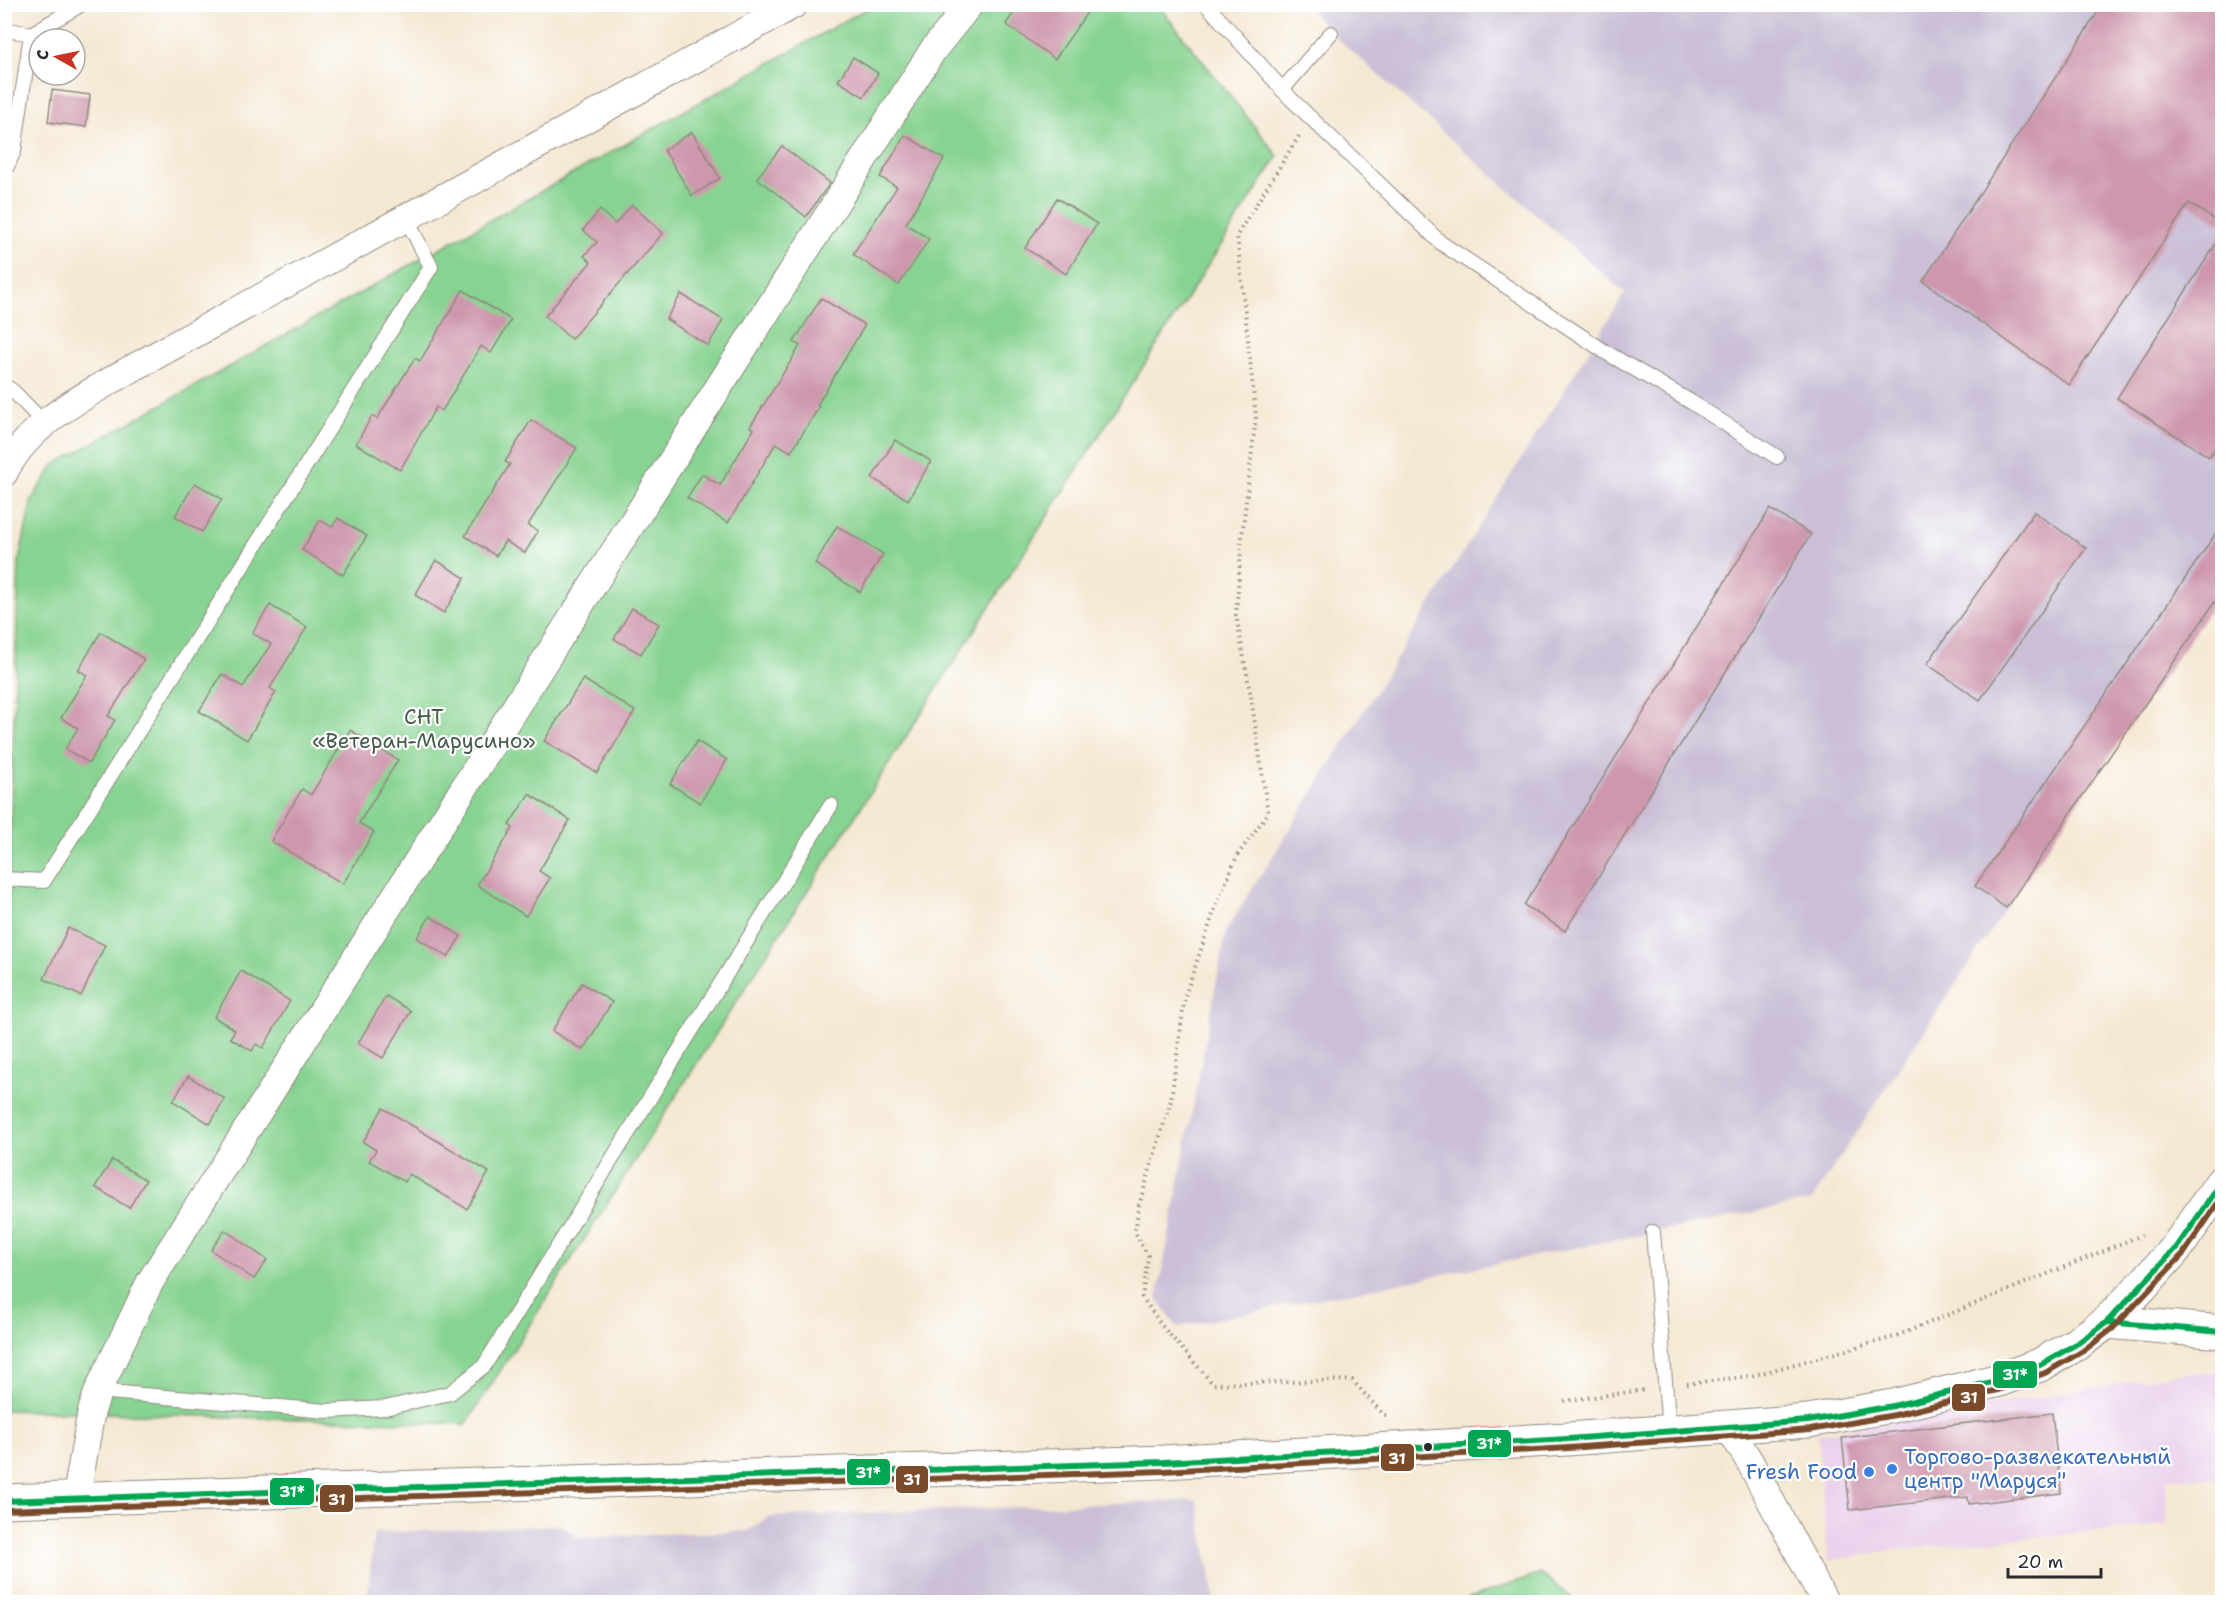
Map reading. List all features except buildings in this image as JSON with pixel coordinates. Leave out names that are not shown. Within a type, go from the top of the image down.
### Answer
[{"type":"main road","points":[[4,1502],[1162,1462],[1568,1439],[1808,1420],[1893,1406],[1996,1381],[2040,1365],[2078,1343],[2106,1322],[2177,1247],[2223,1182]]},
{"type":"main road","points":[[2106,1322],[2223,1332]]},
{"type":"street","points":[[4,473],[10,461],[44,423],[131,369],[795,4]]},
{"type":"street","points":[[76,1499],[91,1413],[98,1391],[150,1282],[933,50],[970,4]]},
{"type":"street","points":[[1728,1426],[1750,1462],[1825,1602]]},
{"type":"lane","points":[[43,27],[82,4]]},
{"type":"lane","points":[[1206,4],[1282,90],[1441,243],[1607,353],[1691,402],[1777,457]]},
{"type":"lane","points":[[4,29],[27,33]]},
{"type":"lane","points":[[1282,90],[1331,33]]},
{"type":"lane","points":[[4,173],[14,151],[27,62]]},
{"type":"lane","points":[[4,879],[44,881],[431,267],[406,218]]},
{"type":"lane","points":[[4,385],[44,423]]},
{"type":"lane","points":[[98,1391],[327,1411],[385,1408],[450,1393],[484,1366],[831,805]]},
{"type":"lane","points":[[1653,1232],[1669,1431]]},
{"type":"path","points":[[1310,118],[1237,235],[1256,417],[1242,536],[1236,615],[1268,813],[1237,856],[1217,903],[1185,996],[1171,1101],[1139,1205],[1135,1232],[1148,1256],[1142,1297],[1161,1326],[1213,1384],[1352,1380],[1384,1415],[1396,1415]]},
{"type":"path","points":[[1564,1401],[1751,1376],[1894,1337],[2143,1235]]},
{"type":"shaded area","points":[[1306,5],[2222,5],[2222,590],[1811,1201],[1177,1327],[1157,1299],[1226,931],[1625,293],[1331,33]]},
{"type":"shaded area","points":[[2183,1373],[2222,1373],[2222,1479],[2166,1478],[2167,1525],[1898,1549],[1827,1561],[1818,1434]]},
{"type":"shaded area","points":[[1197,1500],[1215,1602],[367,1602],[374,1533],[562,1525],[578,1538],[748,1531],[768,1517]]},
{"type":"green space","name":"СНТ «Ветеран-Марусино»","points":[[873,5],[1158,5],[1278,156],[466,1424],[5,1410],[5,1003],[19,560],[32,499],[54,465]]},
{"type":"green space","points":[[1541,1574],[1577,1602],[1457,1602]]},
{"type":"transit line","name":"31*","points":[[4,1501],[1163,1462],[1568,1439],[1808,1421],[1893,1406],[1996,1381],[2040,1365],[2078,1343],[2107,1322],[2177,1247],[2222,1182]]},
{"type":"transit line","name":"31","points":[[4,1510],[1163,1471],[1569,1448],[1810,1430],[1895,1415],[1998,1390],[2045,1373],[2083,1351],[2113,1328],[2184,1253],[2222,1197]]},
{"type":"transit line","name":"31*","points":[[2107,1322],[2222,1332]]},
{"type":"place","name":"Торгово-развлекательный центр \"Маруся\"","points":[[1892,1469]]},
{"type":"place","name":"Fresh Food","points":[[1869,1472]]}]
